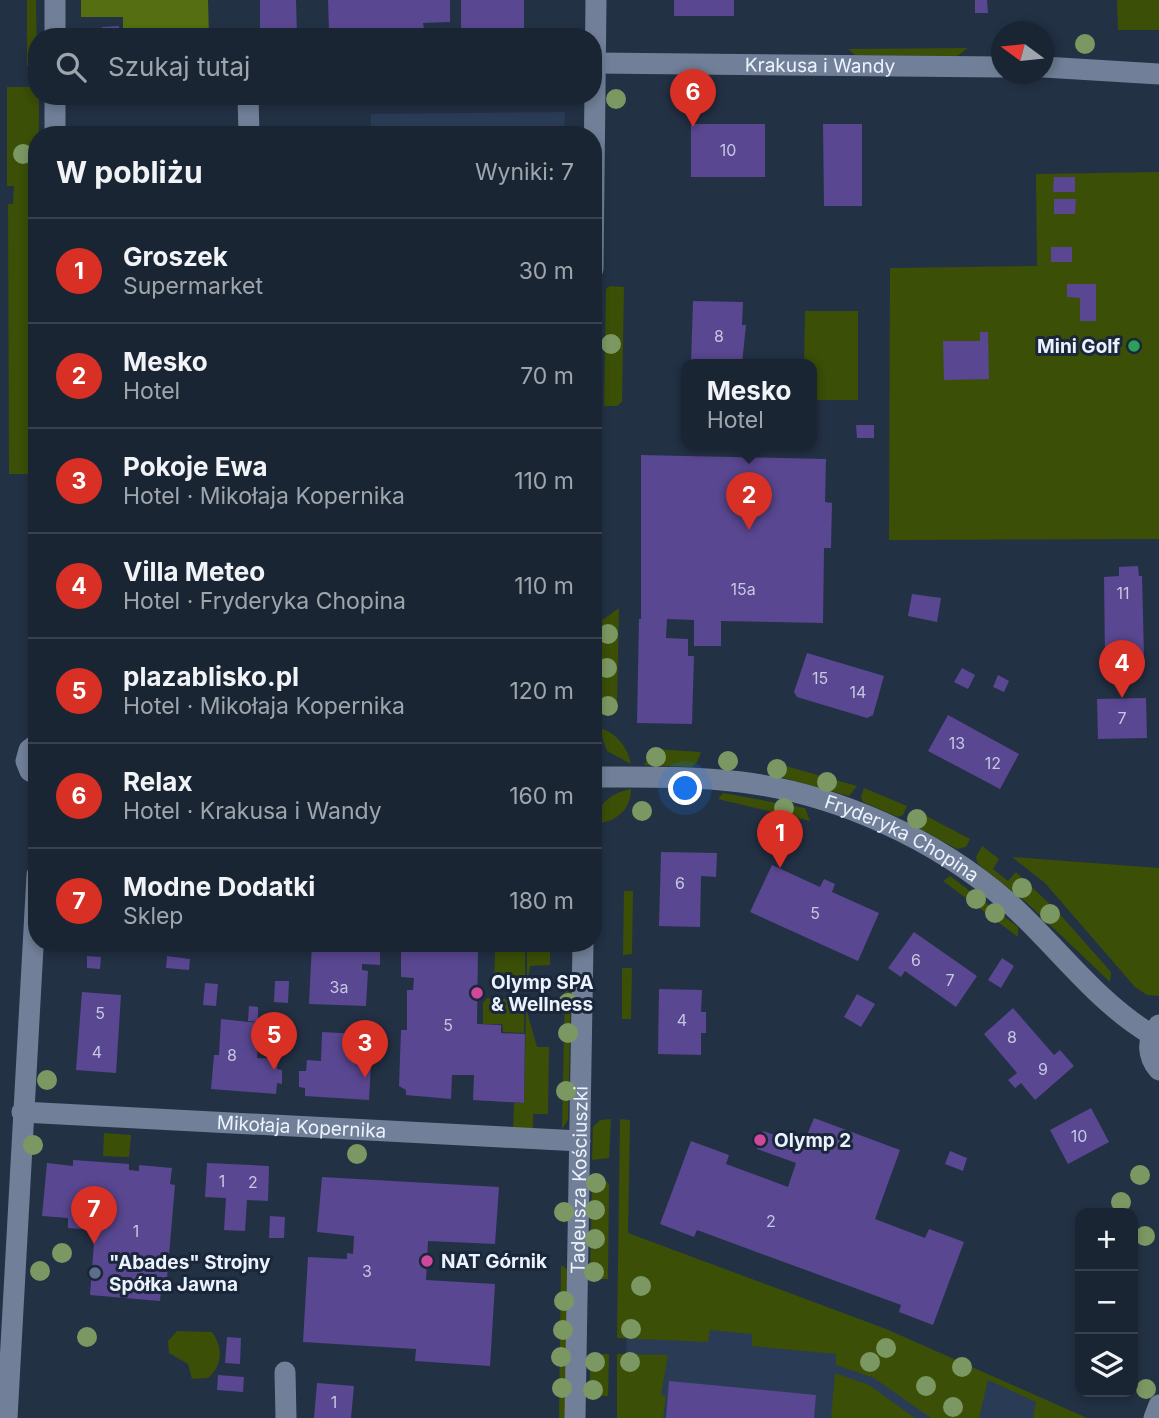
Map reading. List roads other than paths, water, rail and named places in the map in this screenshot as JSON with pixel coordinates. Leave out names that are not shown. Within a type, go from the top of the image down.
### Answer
[{"type":"street","points":[[55,0],[55,28]]},
{"type":"street","points":[[596,0],[596,28]]},
{"type":"street","name":"Krakusa i Wandy","points":[[602,63],[991,66]]},
{"type":"street","points":[[1054,68],[1159,74]]},
{"type":"street","points":[[55,105],[55,126]]},
{"type":"street","points":[[248,105],[249,126]]},
{"type":"street","points":[[594,105],[594,126]]},
{"type":"street","name":"Fryderyka Chopina","points":[[602,776],[714,780],[760,785],[830,803],[877,821],[949,859],[1003,897],[1124,1016],[1155,1030]]},
{"type":"street","points":[[7,1418],[32,952]]},
{"type":"street","name":"Tadeusza Kościuszki","points":[[575,1418],[583,952]]},
{"type":"street","points":[[1155,1030],[1151,1057],[1159,1070]]},
{"type":"street","name":"Mikołaja Kopernika","points":[[22,1112],[580,1142]]},
{"type":"street","points":[[285,1372],[286,1418]]},
{"type":"street","points":[[1154,1418],[1159,1405]]},
{"type":"place","name":"Relax","points":[[693,127]]},
{"type":"place","name":"Mini Golf","points":[[1134,346]]},
{"type":"place","name":"Mesko","points":[[749,530]]},
{"type":"place","name":"Villa Meteo","points":[[1122,698]]},
{"type":"place","name":"Groszek","points":[[780,868]]},
{"type":"place","name":"Olymp SPA & Wellness","points":[[477,993]]},
{"type":"place","name":"plazablisko.pl","points":[[274,1070]]},
{"type":"place","name":"Pokoje Ewa","points":[[365,1078]]},
{"type":"place","name":"Olymp 2","points":[[760,1140]]},
{"type":"place","name":"Modne Dodatki","points":[[94,1244]]},
{"type":"place","name":"NAT Górnik","points":[[427,1261]]},
{"type":"place","name":"\"Abades\" Strojny Spółka Jawna","points":[[95,1273]]}]
